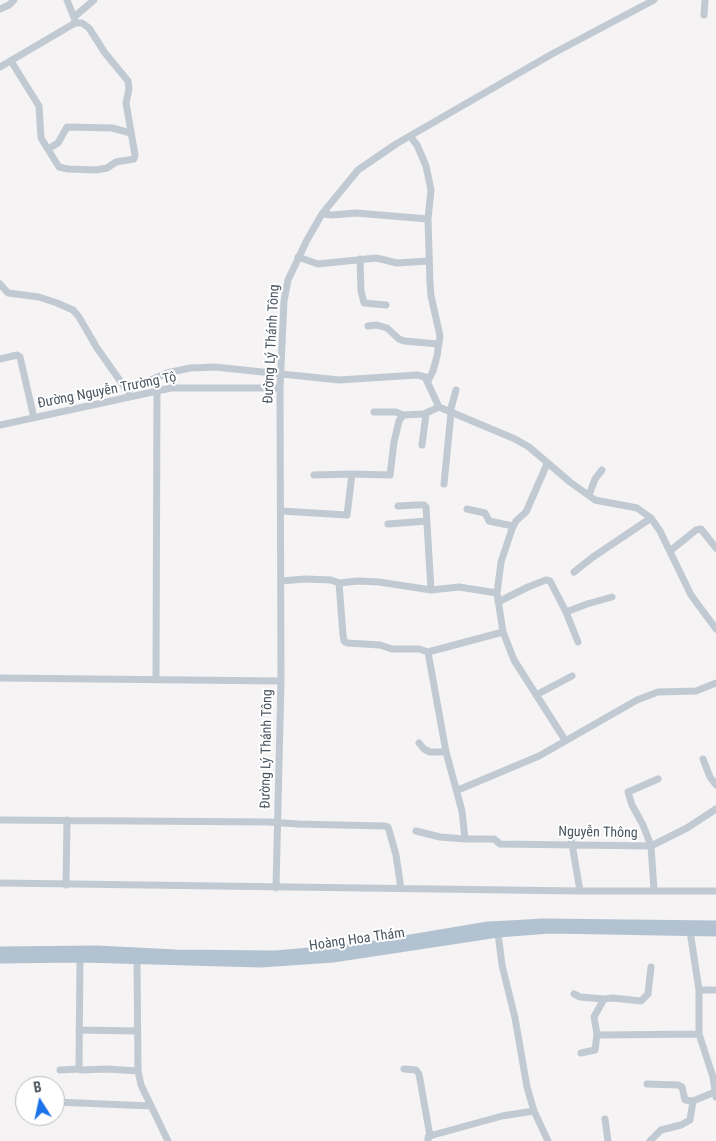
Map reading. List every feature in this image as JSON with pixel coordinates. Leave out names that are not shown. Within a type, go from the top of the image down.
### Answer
[{"type":"main road","name":"Hoàng Hoa Thám","points":[[0,951],[80,958],[261,963],[543,923],[689,928],[716,932]]},
{"type":"main road","name":"Hoàng Hoa Thám","points":[[689,928],[716,925]]},
{"type":"main road","name":"Hoàng Hoa Thám","points":[[0,959],[96,950],[246,956],[333,954]]},
{"type":"street","points":[[0,9],[9,5],[14,0]]},
{"type":"street","points":[[0,67],[75,20],[94,0]]},
{"type":"street","name":"Đường Lý Thánh Tông","points":[[276,888],[281,681],[280,388],[284,301],[288,280],[298,257],[322,214],[358,170],[396,144],[552,54],[654,0]]},
{"type":"street","points":[[704,15],[705,0]]},
{"type":"street","points":[[11,61],[39,106],[41,114],[39,133],[60,166],[63,168],[99,170],[107,168],[116,162],[134,159],[131,122],[126,103],[129,89],[128,80],[105,53],[89,28],[75,20],[68,1]]},
{"type":"street","points":[[48,149],[58,143],[64,129],[67,127],[112,128],[131,133]]},
{"type":"street","points":[[410,136],[417,145],[426,166],[431,190],[428,219],[431,296],[439,329],[439,344],[433,372],[428,381]]},
{"type":"street","points":[[322,214],[356,213],[428,219]]},
{"type":"street","points":[[298,257],[318,264],[376,258],[397,263],[430,261]]},
{"type":"street","points":[[360,259],[361,291],[364,303],[386,304]]},
{"type":"street","points":[[0,284],[8,293]]},
{"type":"street","points":[[0,297],[8,293],[39,297],[73,310],[79,317],[96,348],[129,393],[167,373],[190,368],[215,367],[339,380],[417,375],[425,377],[439,407],[515,439],[529,447],[547,464],[596,500],[637,508],[651,518],[670,551],[691,595],[716,629]]},
{"type":"street","points":[[368,326],[377,325],[387,328],[404,341],[439,344]]},
{"type":"street","points":[[0,359],[17,355],[20,357],[34,418]]},
{"type":"street","name":"Đường Nguyễn Trường Tộ","points":[[0,425],[129,393],[171,388],[280,388]]},
{"type":"street","points":[[444,484],[449,446],[450,412],[456,390]]},
{"type":"street","points":[[156,391],[156,678]]},
{"type":"street","points":[[374,412],[396,412],[403,415],[426,414],[439,407]]},
{"type":"street","points":[[422,445],[426,414]]},
{"type":"street","points":[[314,475],[390,475],[394,442],[399,421],[403,415]]},
{"type":"street","points":[[547,464],[526,512],[516,521],[514,526],[500,562],[497,592],[503,632],[514,660],[565,740]]},
{"type":"street","points":[[589,495],[595,479],[602,470]]},
{"type":"street","points":[[281,511],[347,515],[352,474]]},
{"type":"street","points":[[398,506],[424,505],[426,507],[431,590]]},
{"type":"street","points":[[467,509],[486,514],[489,521],[514,526]]},
{"type":"street","points":[[574,572],[651,518]]},
{"type":"street","points":[[388,524],[427,521]]},
{"type":"street","points":[[670,551],[696,530],[701,529],[716,548]]},
{"type":"street","points":[[281,581],[305,579],[331,580],[339,583],[358,581],[379,582],[431,590],[458,587],[497,592]]},
{"type":"street","points":[[498,602],[528,587],[546,580],[550,581],[566,612],[578,642]]},
{"type":"street","points":[[339,583],[343,635],[344,641],[347,644],[380,645],[392,649],[428,652],[503,632]]},
{"type":"street","points":[[566,612],[612,597]]},
{"type":"street","points":[[428,652],[446,752],[458,790],[465,839]]},
{"type":"street","points":[[536,695],[572,676]]},
{"type":"street","points":[[0,678],[156,678],[281,681]]},
{"type":"street","points":[[458,790],[539,756],[643,697],[658,692],[696,691],[716,683]]},
{"type":"street","points":[[419,743],[430,752],[446,752]]},
{"type":"street","points":[[703,759],[710,777],[716,785]]},
{"type":"street","points":[[654,890],[651,846],[628,792],[658,779]]},
{"type":"street","name":"Nguyễn Thông","points":[[416,831],[440,838],[494,839],[500,844],[651,846],[687,828],[716,808]]},
{"type":"street","points":[[0,820],[278,823],[388,827],[396,855],[401,889]]},
{"type":"street","points":[[66,886],[67,820]]},
{"type":"street","points":[[561,828],[571,838],[580,891]]},
{"type":"street","points":[[0,884],[716,891]]},
{"type":"street","points":[[647,1084],[678,1085],[682,1087],[685,1100],[693,1101],[715,1095],[714,1074],[699,1034],[700,990],[689,928]]},
{"type":"street","points":[[498,929],[503,972],[515,1018],[527,1087],[534,1111],[548,1141]]},
{"type":"street","points":[[80,958],[78,1063],[80,1069]]},
{"type":"street","points":[[137,960],[138,1071],[141,1085],[168,1141]]},
{"type":"street","points":[[574,994],[580,997],[641,1001],[648,994],[651,967]]},
{"type":"street","points":[[700,990],[716,990]]},
{"type":"street","points":[[581,1053],[595,1050],[597,1034],[594,1017],[604,999]]},
{"type":"street","points":[[80,1030],[137,1031]]},
{"type":"street","points":[[597,1034],[699,1034]]},
{"type":"street","points":[[404,1069],[418,1071],[429,1138],[502,1116],[534,1111]]},
{"type":"street","points":[[60,1070],[138,1071]]},
{"type":"street","points":[[650,1141],[661,1130],[681,1125],[690,1120],[693,1101]]},
{"type":"street","points":[[65,1102],[151,1106]]},
{"type":"street","points":[[605,1119],[608,1141]]}]
